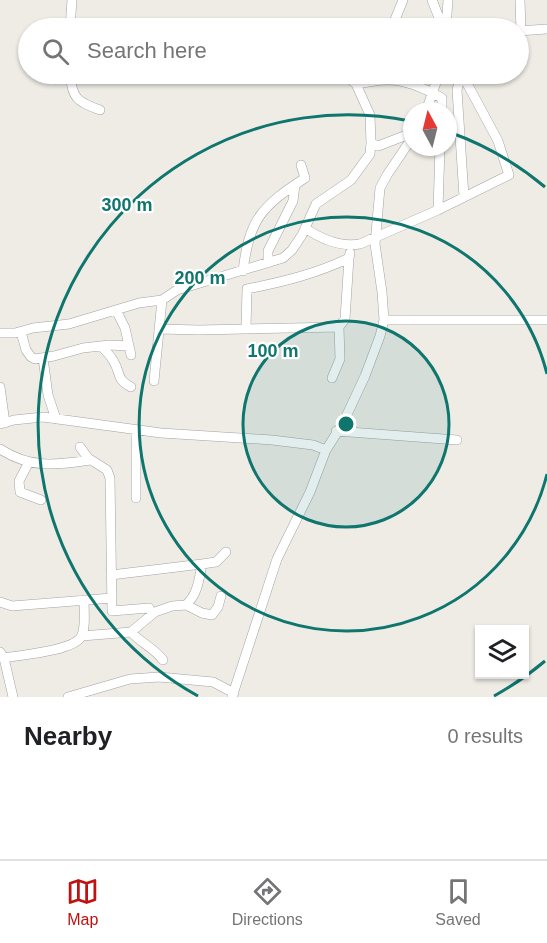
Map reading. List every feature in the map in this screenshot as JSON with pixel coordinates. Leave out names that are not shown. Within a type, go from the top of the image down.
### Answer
[{"type":"street","points":[[70,18],[72,0]]},
{"type":"street","points":[[396,18],[403,0]]},
{"type":"street","points":[[432,0],[440,18]]},
{"type":"street","points":[[446,18],[448,0]]},
{"type":"street","points":[[520,0],[520,18]]},
{"type":"street","points":[[529,30],[547,29]]},
{"type":"street","points":[[72,84],[75,98],[81,104],[100,110]]},
{"type":"street","points":[[0,333],[69,324],[139,303],[162,300],[177,290],[283,258],[292,250],[315,204],[351,180],[370,154],[370,115],[356,84]]},
{"type":"street","points":[[408,84],[433,93],[442,98],[442,102]]},
{"type":"street","points":[[430,102],[436,84]]},
{"type":"street","points":[[459,84],[457,90],[464,197]]},
{"type":"street","points":[[305,228],[316,235],[348,246],[352,245],[438,210],[509,175],[498,141],[467,84]]},
{"type":"street","points":[[371,143],[378,146],[403,137]]},
{"type":"street","points":[[68,697],[130,679],[159,677],[213,682],[233,695],[250,635],[277,559],[310,492],[326,450],[343,423],[365,376],[384,320],[375,237],[380,188],[403,151]]},
{"type":"street","points":[[438,210],[440,156]]},
{"type":"street","points":[[243,271],[246,243],[253,226],[269,205],[282,193],[306,178],[301,165]]},
{"type":"street","points":[[268,263],[268,251],[293,201],[295,185]]},
{"type":"street","points":[[332,378],[340,359],[339,327],[345,319],[352,245]]},
{"type":"street","points":[[246,329],[247,289],[294,279],[349,258]]},
{"type":"street","points":[[154,381],[162,300]]},
{"type":"street","points":[[21,332],[26,350],[31,357],[54,357],[83,348],[101,346],[130,351],[125,328],[116,310]]},
{"type":"street","points":[[384,320],[547,320]]},
{"type":"street","points":[[159,329],[339,327]]},
{"type":"street","points":[[101,346],[116,365],[122,382],[131,387]]},
{"type":"street","points":[[42,358],[48,395],[56,419]]},
{"type":"street","points":[[0,387],[2,424],[44,417],[213,438],[272,440],[313,445],[326,450]]},
{"type":"street","points":[[136,430],[136,498]]},
{"type":"street","points":[[336,431],[458,440]]},
{"type":"street","points":[[80,447],[90,460],[107,470],[110,478],[112,611],[149,608],[152,614]]},
{"type":"street","points":[[0,449],[23,462],[59,464],[90,460]]},
{"type":"street","points":[[30,462],[19,482],[20,492],[41,500]]},
{"type":"street","points":[[111,574],[216,562],[226,552]]},
{"type":"street","points":[[186,605],[197,590],[202,564]]},
{"type":"street","points":[[82,636],[131,632],[152,614],[172,606],[186,605],[212,615],[218,607],[221,596]]},
{"type":"street","points":[[0,602],[12,606],[112,598]]},
{"type":"street","points":[[13,697],[2,655],[62,648],[76,643],[82,636],[84,600]]},
{"type":"street","points":[[131,632],[148,644],[163,660]]},
{"type":"street","points":[[102,686],[105,697]]}]
